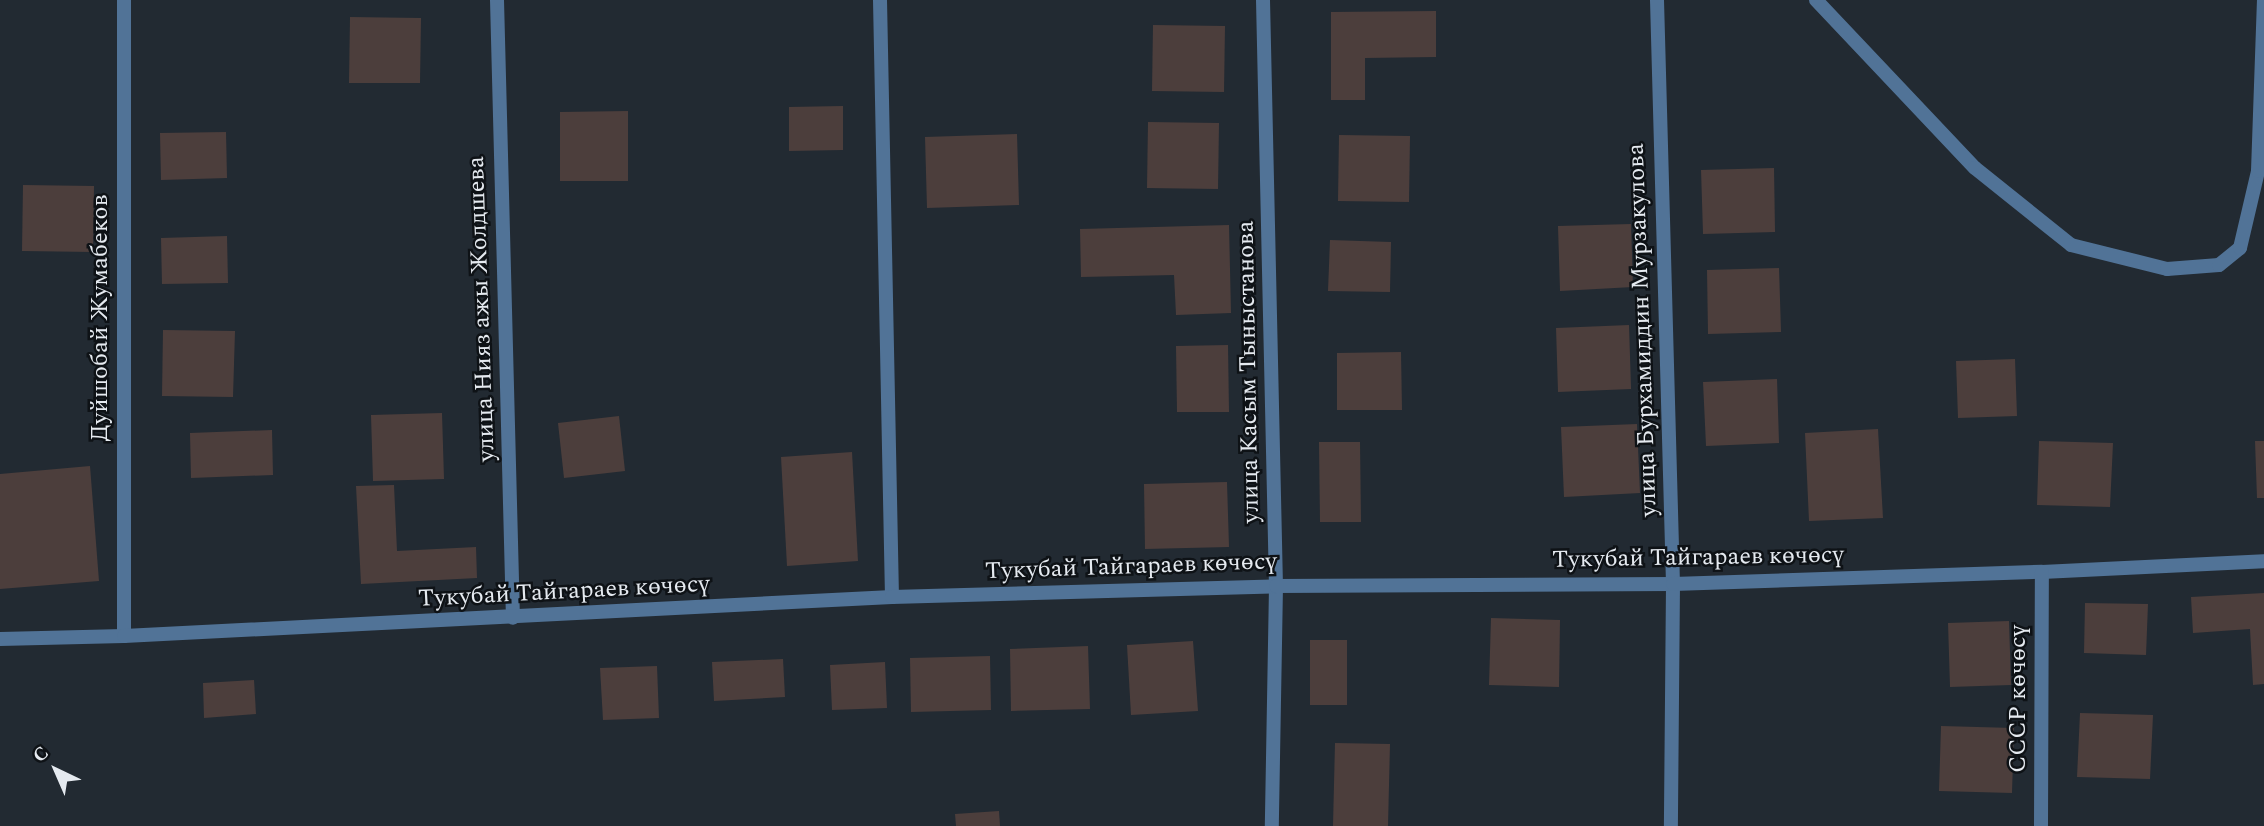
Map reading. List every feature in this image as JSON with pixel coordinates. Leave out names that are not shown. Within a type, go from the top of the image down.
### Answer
[{"type":"street","name":"Дуйшобай Жумабеков","points":[[124,0],[124,636]]},
{"type":"street","name":"улица Нияз ажы Жолдшева","points":[[497,0],[513,618]]},
{"type":"street","points":[[880,0],[892,597]]},
{"type":"street","name":"улица Касым Тыныстанова","points":[[1263,0],[1276,586],[1272,826]]},
{"type":"street","name":"улица Бурхамиддин Мурзакулова","points":[[1657,0],[1673,584],[1671,826]]},
{"type":"street","points":[[1816,0],[1975,168],[2071,245],[2166,269],[2219,265],[2240,248],[2261,171],[2264,0]]},
{"type":"street","name":"Тукубай Тайгараев көчөсү","points":[[0,639],[513,618],[892,597],[1276,586],[1673,584],[2042,572],[2264,561]]},
{"type":"street","name":"СССР көчөсү","points":[[2041,826],[2042,572]]},
{"type":"building","points":[[1436,11],[1436,57],[1365,58],[1365,100],[1331,100],[1331,12]]},
{"type":"building","points":[[350,17],[421,18],[420,83],[349,83]]},
{"type":"building","points":[[1153,25],[1225,26],[1224,92],[1152,91]]},
{"type":"building","points":[[843,106],[843,150],[789,151],[789,107]]},
{"type":"building","points":[[628,111],[628,181],[560,181],[560,112]]},
{"type":"building","points":[[1148,122],[1219,123],[1218,189],[1147,188]]},
{"type":"building","points":[[226,132],[227,178],[161,180],[160,133]]},
{"type":"building","points":[[1017,134],[1019,205],[927,208],[925,137]]},
{"type":"building","points":[[1339,135],[1410,136],[1409,202],[1338,201]]},
{"type":"building","points":[[1774,168],[1775,232],[1703,234],[1701,170]]},
{"type":"building","points":[[23,185],[94,186],[93,252],[22,251]]},
{"type":"building","points":[[1631,224],[1633,287],[1560,291],[1558,226]]},
{"type":"building","points":[[1229,225],[1231,313],[1176,315],[1174,275],[1081,277],[1080,229]]},
{"type":"building","points":[[227,236],[228,283],[162,284],[161,238]]},
{"type":"building","points":[[1330,240],[1391,242],[1390,292],[1328,291]]},
{"type":"building","points":[[1779,268],[1781,332],[1708,334],[1707,270]]},
{"type":"building","points":[[1629,325],[1631,389],[1558,392],[1556,328]]},
{"type":"building","points":[[163,330],[235,331],[233,397],[162,396]]},
{"type":"building","points":[[1228,345],[1229,412],[1177,412],[1176,346]]},
{"type":"building","points":[[1401,352],[1402,410],[1337,410],[1337,353]]},
{"type":"building","points":[[2015,359],[2017,416],[1958,418],[1956,361]]},
{"type":"building","points":[[1777,379],[1779,443],[1706,446],[1703,382]]},
{"type":"building","points":[[442,413],[444,479],[373,481],[371,415]]},
{"type":"building","points":[[619,416],[625,471],[564,478],[558,423]]},
{"type":"building","points":[[1637,424],[1640,493],[1564,497],[1561,427]]},
{"type":"building","points":[[1878,429],[1883,518],[1809,521],[1805,433]]},
{"type":"building","points":[[272,430],[273,475],[191,478],[190,433]]},
{"type":"building","points":[[2039,441],[2113,443],[2110,507],[2037,505]]},
{"type":"building","points":[[2255,441],[2264,441],[2264,498],[2257,498]]},
{"type":"building","points":[[1319,442],[1360,442],[1361,522],[1320,522]]},
{"type":"building","points":[[852,452],[858,561],[787,566],[781,457]]},
{"type":"building","points":[[90,466],[99,581],[0,589],[0,474]]},
{"type":"building","points":[[1227,482],[1229,547],[1145,549],[1144,484]]},
{"type":"building","points":[[394,485],[397,551],[476,547],[477,578],[361,584],[356,486]]},
{"type":"building","points":[[2264,593],[2264,684],[2253,685],[2250,629],[2193,633],[2191,597]]},
{"type":"building","points":[[2085,603],[2148,604],[2146,655],[2084,653]]},
{"type":"building","points":[[1491,618],[1560,620],[1559,687],[1489,685]]},
{"type":"building","points":[[2009,621],[2011,685],[1950,687],[1948,623]]},
{"type":"building","points":[[1310,640],[1347,640],[1347,705],[1310,705]]},
{"type":"building","points":[[1193,641],[1198,711],[1131,715],[1127,645]]},
{"type":"building","points":[[1088,646],[1090,709],[1011,711],[1010,649]]},
{"type":"building","points":[[990,656],[991,710],[911,712],[910,658]]},
{"type":"building","points":[[783,659],[785,697],[714,701],[712,662]]},
{"type":"building","points":[[885,662],[887,708],[832,710],[830,665]]},
{"type":"building","points":[[657,666],[659,718],[603,720],[600,668]]},
{"type":"building","points":[[254,680],[256,714],[204,718],[203,683]]},
{"type":"building","points":[[2080,713],[2153,715],[2150,779],[2077,777]]},
{"type":"building","points":[[1941,726],[2014,728],[2012,793],[1939,791]]},
{"type":"building","points":[[1335,743],[1390,744],[1388,826],[1333,826]]},
{"type":"building","points":[[999,811],[1000,826],[956,826],[955,814]]}]
